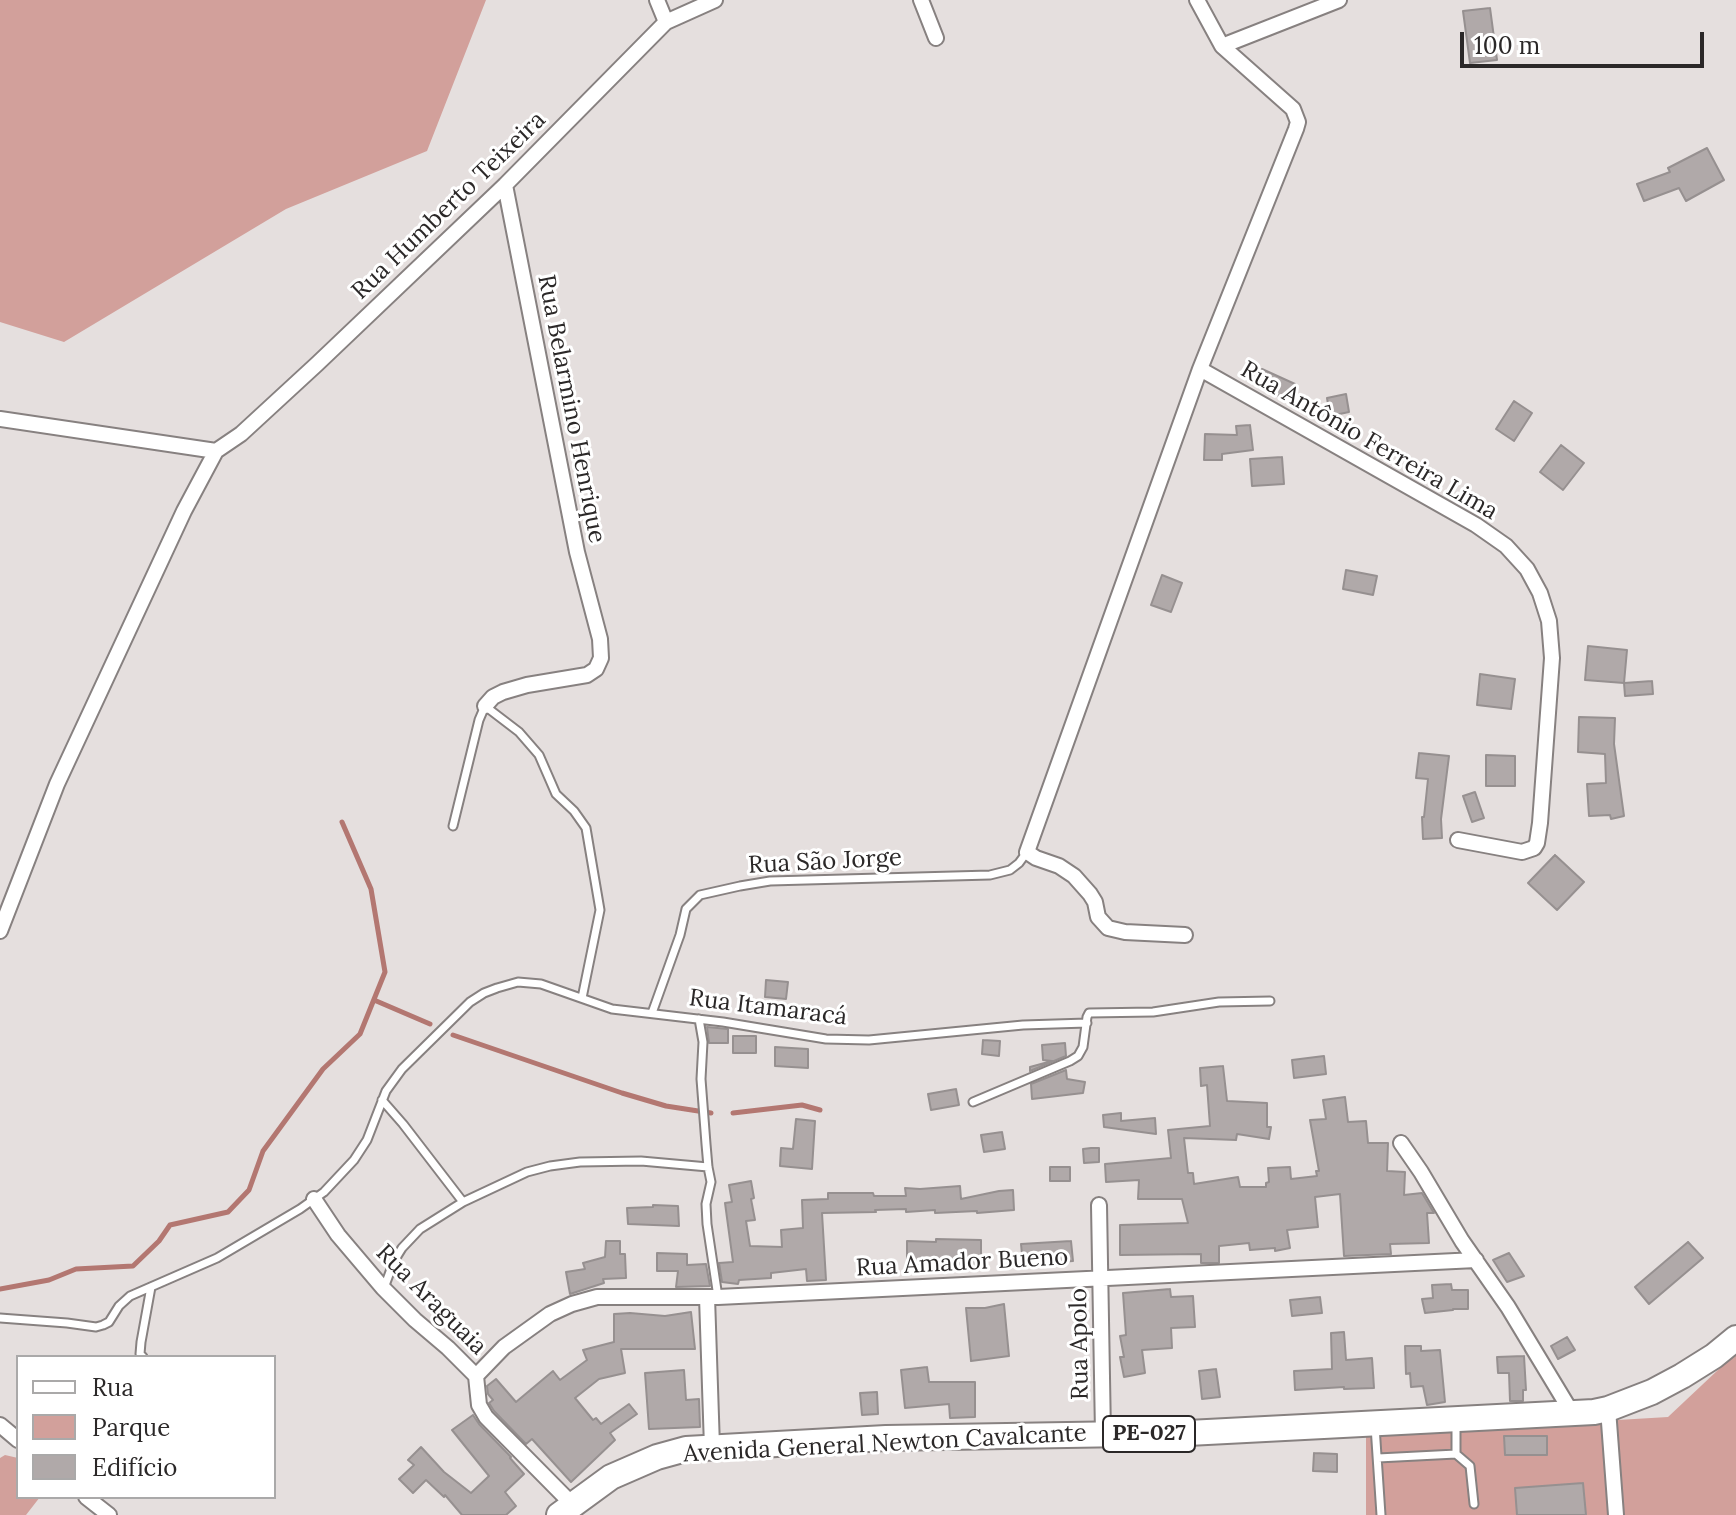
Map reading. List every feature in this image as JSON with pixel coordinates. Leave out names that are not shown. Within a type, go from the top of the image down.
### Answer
[{"type":"main road","name":"Avenida General Newton Cavalcante","points":[[566,1510],[611,1477],[657,1457],[686,1449],[886,1438],[1188,1433],[1608,1409],[1682,1376],[1736,1338]]},
{"type":"street","points":[[657,0],[666,22]]},
{"type":"street","name":"Rua Humberto Teixeira","points":[[0,931],[57,784],[184,511],[216,451],[241,434],[505,185],[666,22],[715,0]]},
{"type":"street","points":[[921,0],[936,38]]},
{"type":"street","points":[[1185,935],[1125,932],[1108,928],[1098,917],[1090,894],[1074,876],[1027,852],[1200,369],[1298,122],[1287,101],[1222,46],[1197,0]]},
{"type":"street","points":[[1222,46],[1339,0]]},
{"type":"street","name":"Rua Belarmino Henrique","points":[[485,706],[503,692],[593,672],[601,658],[600,639],[577,552],[505,185]]},
{"type":"street","name":"Rua Antônio Ferreira Lima","points":[[1200,369],[1476,525],[1506,546],[1527,569],[1540,593],[1549,621],[1552,658],[1537,843],[1529,851],[1522,852],[1458,840]]},
{"type":"street","points":[[0,419],[216,451]]},
{"type":"street","points":[[1401,1143],[1508,1307],[1572,1413]]},
{"type":"street","name":"Rua Araguaia","points":[[314,1199],[338,1235],[383,1288],[476,1376],[479,1405],[486,1417],[566,1510]]},
{"type":"street","name":"Rua Apolo","points":[[1099,1205],[1103,1434]]},
{"type":"street","name":"Rua Amador Bueno","points":[[476,1376],[504,1347],[550,1314],[597,1297],[712,1297],[1476,1260]]},
{"type":"street","points":[[712,1297],[712,1447]]},
{"type":"street","points":[[1608,1409],[1616,1515]]},
{"type":"street","points":[[0,1425],[16,1438]]},
{"type":"street","points":[[89,1499],[109,1515]]},
{"type":"lane","points":[[453,826],[485,706],[519,732],[539,755],[556,794],[586,828],[600,910],[582,998]]},
{"type":"lane","name":"Rua São Jorge","points":[[652,1013],[686,909],[700,895],[770,881],[990,875],[1010,870],[1027,852]]},
{"type":"lane","name":"Rua Itamaracá","points":[[382,1100],[402,1069],[470,1002],[484,993],[518,982],[541,984],[612,1009],[826,1039],[869,1040],[1087,1020],[1092,1012],[1153,1012],[1198,1004],[1270,1001]]},
{"type":"lane","points":[[699,1019],[703,1042],[701,1079],[711,1182],[706,1204],[712,1297]]},
{"type":"lane","points":[[973,1102],[1078,1056],[1083,1047],[1087,1020]]},
{"type":"lane","points":[[0,1318],[96,1327],[109,1322],[123,1300],[217,1258],[271,1228],[324,1192],[354,1160],[367,1140],[382,1100],[463,1202]]},
{"type":"lane","points":[[383,1288],[394,1261],[410,1239],[437,1217],[527,1172],[580,1162],[641,1161],[708,1167]]},
{"type":"lane","points":[[141,1355],[151,1287]]},
{"type":"lane","points":[[1456,1420],[1456,1454]]},
{"type":"lane","points":[[1375,1424],[1381,1515]]},
{"type":"lane","points":[[1378,1458],[1456,1454],[1470,1466],[1474,1504]]},
{"type":"green space","points":[[0,0],[486,0],[427,151],[286,209],[64,342],[0,322]]},
{"type":"green space","points":[[1736,1353],[1736,1515],[1366,1515],[1366,1435],[1668,1417]]},
{"type":"green space","points":[[5,1455],[16,1458],[16,1499],[38,1499],[26,1515],[0,1515],[0,1458]]},
{"type":"building","points":[[1490,8],[1497,60],[1470,63],[1463,11]]},
{"type":"building","points":[[1707,148],[1724,180],[1686,201],[1679,188],[1644,201],[1637,184],[1670,172],[1668,168]]},
{"type":"building","points":[[1262,369],[1295,384],[1288,400],[1255,385]]},
{"type":"building","points":[[1346,394],[1349,412],[1330,416],[1327,398]]},
{"type":"building","points":[[1514,401],[1532,413],[1514,441],[1496,429]]},
{"type":"building","points":[[1250,425],[1253,450],[1222,454],[1222,460],[1204,460],[1205,434],[1237,435],[1236,426]]},
{"type":"building","points":[[1561,445],[1584,463],[1563,490],[1540,472]]},
{"type":"building","points":[[1282,457],[1284,484],[1252,486],[1250,459]]},
{"type":"building","points":[[1346,570],[1377,576],[1373,595],[1343,589]]},
{"type":"building","points":[[1162,575],[1182,583],[1171,612],[1151,605]]},
{"type":"building","points":[[1588,646],[1627,650],[1624,683],[1585,680]]},
{"type":"building","points":[[1480,674],[1515,679],[1511,709],[1477,705]]},
{"type":"building","points":[[1652,681],[1653,694],[1625,696],[1624,683]]},
{"type":"building","points":[[1579,717],[1615,718],[1614,744],[1624,816],[1611,819],[1610,815],[1589,816],[1587,784],[1606,783],[1605,754],[1578,752]]},
{"type":"building","points":[[1419,753],[1449,756],[1441,819],[1442,838],[1423,839],[1422,817],[1428,779],[1416,778]]},
{"type":"building","points":[[1486,755],[1515,756],[1515,786],[1486,786]]},
{"type":"building","points":[[1475,792],[1484,818],[1472,822],[1463,796]]},
{"type":"building","points":[[1555,855],[1584,882],[1557,910],[1528,883]]},
{"type":"building","points":[[766,980],[788,982],[786,999],[765,997]]},
{"type":"building","points":[[707,1027],[728,1029],[728,1043],[709,1043]]},
{"type":"building","points":[[733,1036],[756,1036],[756,1053],[733,1053]]},
{"type":"building","points":[[983,1040],[1000,1041],[999,1056],[982,1054]]},
{"type":"building","points":[[1065,1043],[1066,1056],[1030,1071],[1030,1067],[1052,1061],[1043,1060],[1042,1045]]},
{"type":"building","points":[[775,1047],[808,1049],[808,1068],[775,1066]]},
{"type":"building","points":[[1324,1056],[1326,1074],[1294,1078],[1292,1060]]},
{"type":"building","points":[[1223,1066],[1227,1101],[1267,1103],[1267,1127],[1271,1127],[1269,1139],[1237,1134],[1236,1140],[1184,1138],[1188,1173],[1193,1173],[1194,1184],[1238,1177],[1240,1187],[1266,1187],[1269,1182],[1268,1168],[1290,1167],[1291,1179],[1317,1176],[1316,1171],[1319,1171],[1310,1120],[1326,1119],[1323,1100],[1345,1097],[1348,1122],[1366,1121],[1368,1143],[1388,1143],[1387,1171],[1405,1172],[1404,1195],[1422,1193],[1434,1213],[1427,1213],[1429,1243],[1390,1244],[1391,1254],[1344,1256],[1340,1194],[1315,1197],[1318,1227],[1287,1230],[1290,1248],[1250,1250],[1249,1243],[1219,1246],[1219,1263],[1201,1263],[1201,1254],[1120,1255],[1120,1225],[1188,1223],[1182,1199],[1138,1199],[1139,1180],[1106,1182],[1105,1164],[1171,1158],[1168,1130],[1210,1126],[1207,1085],[1201,1086],[1200,1068]]},
{"type":"building","points":[[1066,1070],[1067,1079],[1085,1082],[1083,1093],[1032,1099],[1031,1084]]},
{"type":"building","points":[[956,1089],[959,1105],[931,1110],[928,1094]]},
{"type":"building","points":[[1121,1113],[1121,1121],[1155,1118],[1156,1134],[1104,1127],[1103,1115]]},
{"type":"building","points":[[796,1119],[815,1121],[812,1169],[780,1166],[781,1148],[793,1149]]},
{"type":"building","points":[[1002,1132],[1005,1149],[984,1152],[981,1135]]},
{"type":"building","points":[[1099,1148],[1099,1162],[1084,1163],[1083,1149]]},
{"type":"building","points":[[1050,1167],[1070,1167],[1070,1181],[1050,1181]]},
{"type":"building","points":[[751,1181],[755,1220],[746,1221],[750,1246],[782,1247],[781,1230],[803,1228],[802,1200],[828,1199],[828,1193],[906,1196],[905,1188],[960,1186],[961,1199],[1013,1190],[1014,1210],[935,1213],[935,1210],[906,1212],[906,1209],[822,1213],[826,1280],[807,1281],[806,1269],[771,1273],[771,1278],[739,1280],[738,1284],[722,1282],[719,1263],[733,1262],[725,1203],[732,1202],[729,1185]]},
{"type":"building","points":[[678,1206],[679,1226],[628,1224],[627,1208]]},
{"type":"building","points":[[936,1239],[981,1240],[981,1268],[926,1266],[926,1270],[907,1269],[907,1241],[936,1242]]},
{"type":"building","points":[[606,1241],[620,1241],[620,1254],[625,1254],[626,1278],[603,1279],[604,1283],[570,1294],[566,1272],[585,1269],[583,1263],[605,1257]]},
{"type":"building","points":[[1071,1241],[1073,1261],[1023,1265],[1021,1244]]},
{"type":"building","points":[[1688,1242],[1703,1258],[1649,1304],[1635,1287]]},
{"type":"building","points":[[657,1253],[687,1254],[687,1265],[706,1264],[710,1286],[676,1287],[678,1271],[657,1271]]},
{"type":"building","points":[[1509,1253],[1524,1276],[1507,1282],[1493,1260]]},
{"type":"building","points":[[1451,1284],[1452,1290],[1468,1290],[1468,1309],[1425,1313],[1422,1299],[1433,1298],[1432,1285]]},
{"type":"building","points":[[1170,1289],[1171,1297],[1193,1296],[1195,1327],[1171,1328],[1172,1348],[1142,1350],[1145,1373],[1124,1377],[1120,1357],[1124,1357],[1120,1336],[1126,1335],[1123,1293]]},
{"type":"building","points":[[1320,1297],[1322,1313],[1292,1316],[1290,1300]]},
{"type":"building","points":[[1004,1304],[1009,1356],[971,1361],[966,1308]]},
{"type":"building","points":[[691,1312],[695,1349],[621,1349],[625,1373],[599,1379],[575,1398],[593,1420],[596,1418],[601,1424],[629,1404],[637,1414],[610,1433],[615,1440],[571,1482],[532,1439],[526,1444],[489,1403],[493,1400],[487,1386],[496,1379],[516,1402],[553,1371],[560,1380],[587,1360],[583,1350],[614,1342],[614,1314],[665,1316]]},
{"type":"building","points":[[1344,1332],[1346,1360],[1372,1358],[1374,1388],[1295,1390],[1294,1371],[1332,1369],[1331,1333]]},
{"type":"building","points":[[1567,1337],[1575,1350],[1558,1359],[1551,1346]]},
{"type":"building","points":[[1405,1346],[1421,1346],[1421,1351],[1440,1350],[1445,1402],[1427,1405],[1423,1386],[1411,1387],[1410,1373],[1406,1374]]},
{"type":"building","points":[[1524,1356],[1526,1390],[1523,1390],[1523,1401],[1510,1401],[1509,1373],[1498,1373],[1497,1357]]},
{"type":"building","points":[[927,1367],[929,1382],[975,1382],[975,1417],[950,1418],[949,1404],[905,1408],[901,1370]]},
{"type":"building","points":[[1216,1369],[1220,1397],[1202,1399],[1199,1371]]},
{"type":"building","points":[[684,1370],[686,1400],[699,1399],[700,1427],[649,1429],[645,1373]]},
{"type":"building","points":[[877,1392],[878,1414],[862,1415],[860,1393]]},
{"type":"building","points":[[473,1415],[524,1474],[505,1492],[516,1506],[506,1515],[462,1515],[445,1495],[426,1480],[413,1493],[399,1479],[414,1465],[408,1460],[421,1447],[444,1472],[471,1493],[489,1476],[452,1430]]},
{"type":"building","points":[[1504,1436],[1547,1436],[1547,1455],[1505,1455]]},
{"type":"building","points":[[1314,1453],[1337,1454],[1337,1472],[1313,1471]]},
{"type":"building","points":[[1583,1483],[1586,1515],[1517,1515],[1515,1488]]},
{"type":"waterway","points":[[0,1289],[49,1280],[76,1269],[133,1266],[159,1241],[170,1225],[228,1212],[249,1190],[263,1151],[323,1069],[360,1034],[385,972],[371,889],[342,822]]},
{"type":"waterway","points":[[374,1000],[430,1024]]},
{"type":"waterway","points":[[453,1035],[622,1093],[666,1106],[711,1113]]},
{"type":"waterway","points":[[733,1113],[802,1105],[820,1110]]}]
